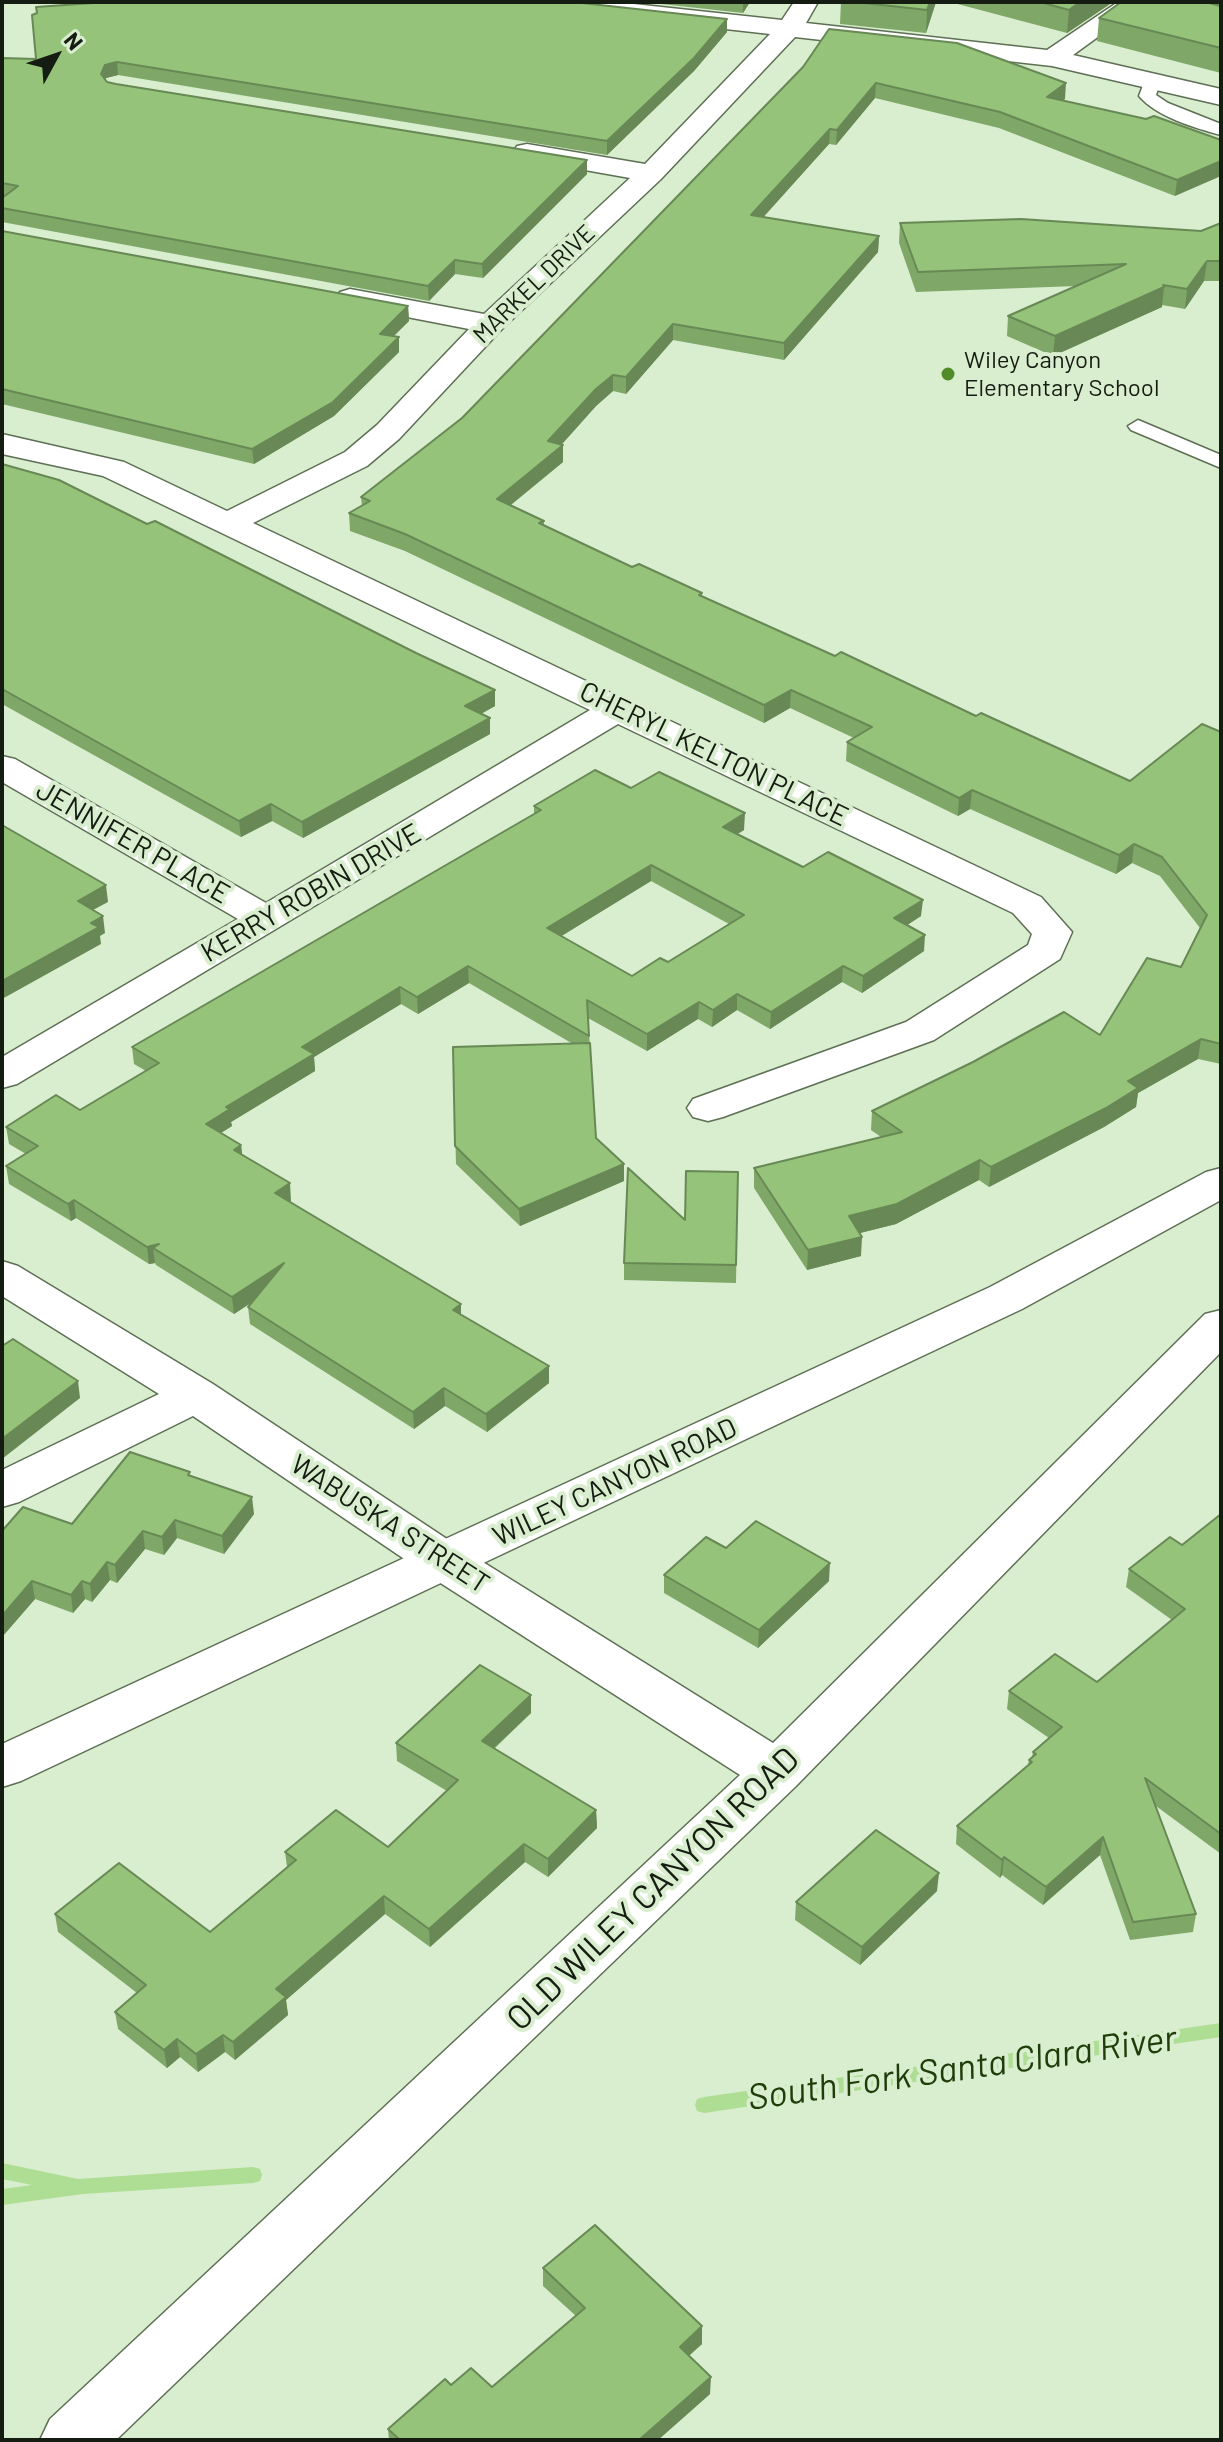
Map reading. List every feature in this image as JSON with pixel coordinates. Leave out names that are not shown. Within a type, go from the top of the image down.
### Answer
[{"type":"street","points":[[548,2],[1052,58],[1221,97]]},
{"type":"street","name":"MARKEL DRIVE","points":[[228,523],[356,459],[388,432],[490,324],[651,173],[790,28],[806,2]]},
{"type":"street","points":[[1052,58],[1143,3]]},
{"type":"street","points":[[494,147],[651,173]]},
{"type":"street","points":[[322,293],[490,324]]},
{"type":"street","name":"CHERYL KELTON PLACE","points":[[2,444],[113,469],[1027,905],[1052,932],[1046,951],[920,1031],[708,1108]]},
{"type":"street","name":"KERRY ROBIN DRIVE","points":[[2,1075],[264,918],[445,816],[619,708]]},
{"type":"street","name":"JENNIFER PLACE","points":[[2,767],[264,918]]},
{"type":"street","name":"WILEY CANYON ROAD","points":[[2,1767],[1006,1298],[1221,1182]]},
{"type":"street","name":"WABUSKA STREET","points":[[2,1276],[196,1395],[445,1562],[777,1772]]},
{"type":"street","name":"OLD WILEY CANYON ROAD","points":[[72,2440],[777,1772],[1221,1325]]},
{"type":"street","points":[[2,1490],[196,1395]]},
{"type":"lane","points":[[1153,80],[1147,96],[1162,107],[1221,130]]},
{"type":"lane","points":[[1138,426],[1221,462]]},
{"type":"building","points":[[108,2],[573,2],[727,19],[694,58],[607,141],[117,62],[105,65],[101,74],[107,82],[116,84],[587,160],[482,264],[455,260],[428,286],[2,208],[2,198],[18,186],[2,183],[2,58],[36,59],[32,15],[37,13],[36,7]]},
{"type":"building","points":[[855,2],[930,2],[927,10]]},
{"type":"building","points":[[1040,2],[1080,2],[1069,10]]},
{"type":"building","points":[[1121,2],[1205,2],[1221,6],[1221,48],[1099,18]]},
{"type":"building","points":[[829,29],[957,43],[1066,83],[1047,97],[1146,119],[1154,116],[1221,140],[1221,161],[1177,180],[1000,112],[876,83],[837,130],[830,129],[751,215],[879,236],[784,343],[673,324],[626,377],[613,375],[548,441],[563,445],[497,499],[544,521],[539,523],[632,567],[639,564],[702,593],[699,595],[835,656],[841,652],[976,716],[981,713],[1130,781],[1202,724],[1221,732],[1221,1044],[1201,1039],[1128,1081],[1138,1088],[1106,1108],[991,1167],[980,1160],[897,1204],[849,1216],[862,1237],[808,1250],[754,1168],[902,1132],[872,1111],[973,1062],[1064,1012],[1100,1035],[1147,958],[1181,967],[1207,915],[1162,857],[1134,844],[1119,855],[972,790],[959,798],[847,742],[872,727],[791,690],[764,705],[405,534],[349,513],[370,501],[361,497],[462,418],[803,67]]},
{"type":"building","points":[[1021,219],[1201,231],[1221,223],[1221,261],[1207,261],[1187,289],[1163,285],[1055,336],[1008,316],[1126,264],[918,272],[900,223]]},
{"type":"building","points":[[2,231],[408,306],[380,334],[399,337],[333,402],[252,449],[2,389]]},
{"type":"building","points":[[2,464],[59,480],[147,524],[155,521],[495,690],[465,706],[490,718],[302,822],[271,804],[239,821],[2,689]]},
{"type":"building","points":[[595,770],[631,788],[659,772],[745,813],[723,827],[803,867],[828,852],[923,900],[894,918],[925,935],[863,976],[843,966],[771,1012],[737,994],[713,1010],[699,1002],[647,1034],[587,1000],[589,1036],[468,966],[417,997],[400,987],[302,1047],[314,1054],[226,1107],[230,1109],[206,1124],[241,1145],[234,1150],[290,1183],[275,1193],[461,1304],[453,1310],[549,1366],[486,1414],[444,1388],[413,1412],[248,1307],[284,1263],[232,1297],[153,1248],[159,1244],[147,1247],[74,1200],[68,1204],[6,1166],[38,1146],[6,1127],[56,1095],[80,1110],[159,1063],[132,1047],[541,810],[534,806]],"holes":[[[651,865],[744,915],[668,962],[660,958],[632,976],[547,928]]]},
{"type":"building","points":[[2,825],[106,885],[78,901],[103,916],[91,923],[99,927],[2,981]]},
{"type":"building","points":[[590,1043],[596,1138],[624,1164],[519,1209],[455,1146],[453,1047]]},
{"type":"building","points":[[628,1168],[685,1220],[686,1171],[738,1172],[736,1265],[624,1263]]},
{"type":"building","points":[[13,1339],[78,1381],[2,1439],[2,1346]]},
{"type":"building","points":[[130,1452],[252,1497],[222,1536],[175,1520],[162,1537],[143,1531],[115,1565],[107,1562],[90,1584],[82,1581],[71,1595],[32,1581],[2,1616],[2,1531],[23,1507],[72,1524]]},
{"type":"building","points":[[1221,1514],[1221,1834],[1145,1778],[1196,1914],[1133,1922],[1103,1837],[1046,1887],[1004,1857],[1002,1860],[957,1826],[1032,1762],[1029,1760],[1036,1754],[1033,1752],[1062,1727],[1009,1691],[1055,1654],[1097,1682],[1185,1609],[1129,1569],[1170,1537],[1182,1545]]},
{"type":"building","points":[[756,1521],[830,1563],[759,1630],[664,1575],[706,1537],[726,1548]]},
{"type":"building","points":[[480,1665],[531,1695],[482,1741],[596,1810],[548,1859],[524,1844],[429,1929],[384,1896],[276,1989],[286,1997],[233,2042],[223,2035],[196,2054],[177,2039],[164,2050],[115,2012],[146,1985],[55,1914],[119,1863],[210,1932],[296,1860],[285,1852],[336,1810],[388,1847],[458,1780],[396,1743]]},
{"type":"building","points":[[876,1830],[939,1873],[862,1947],[796,1902]]},
{"type":"building","points":[[595,2225],[702,2326],[680,2347],[711,2377],[639,2440],[400,2440],[388,2429],[445,2379],[451,2385],[471,2368],[492,2387],[585,2308],[543,2268]]},
{"type":"waterway","name":"South Fork Santa Clara River","points":[[704,2105],[1221,2030]]},
{"type":"waterway","points":[[2,2171],[71,2184]]},
{"type":"waterway","name":"South Fork Santa Clara River","points":[[2,2197],[83,2186],[253,2175]]},
{"type":"place","name":"Wiley Canyon Elementary School","points":[[948,374]]}]
